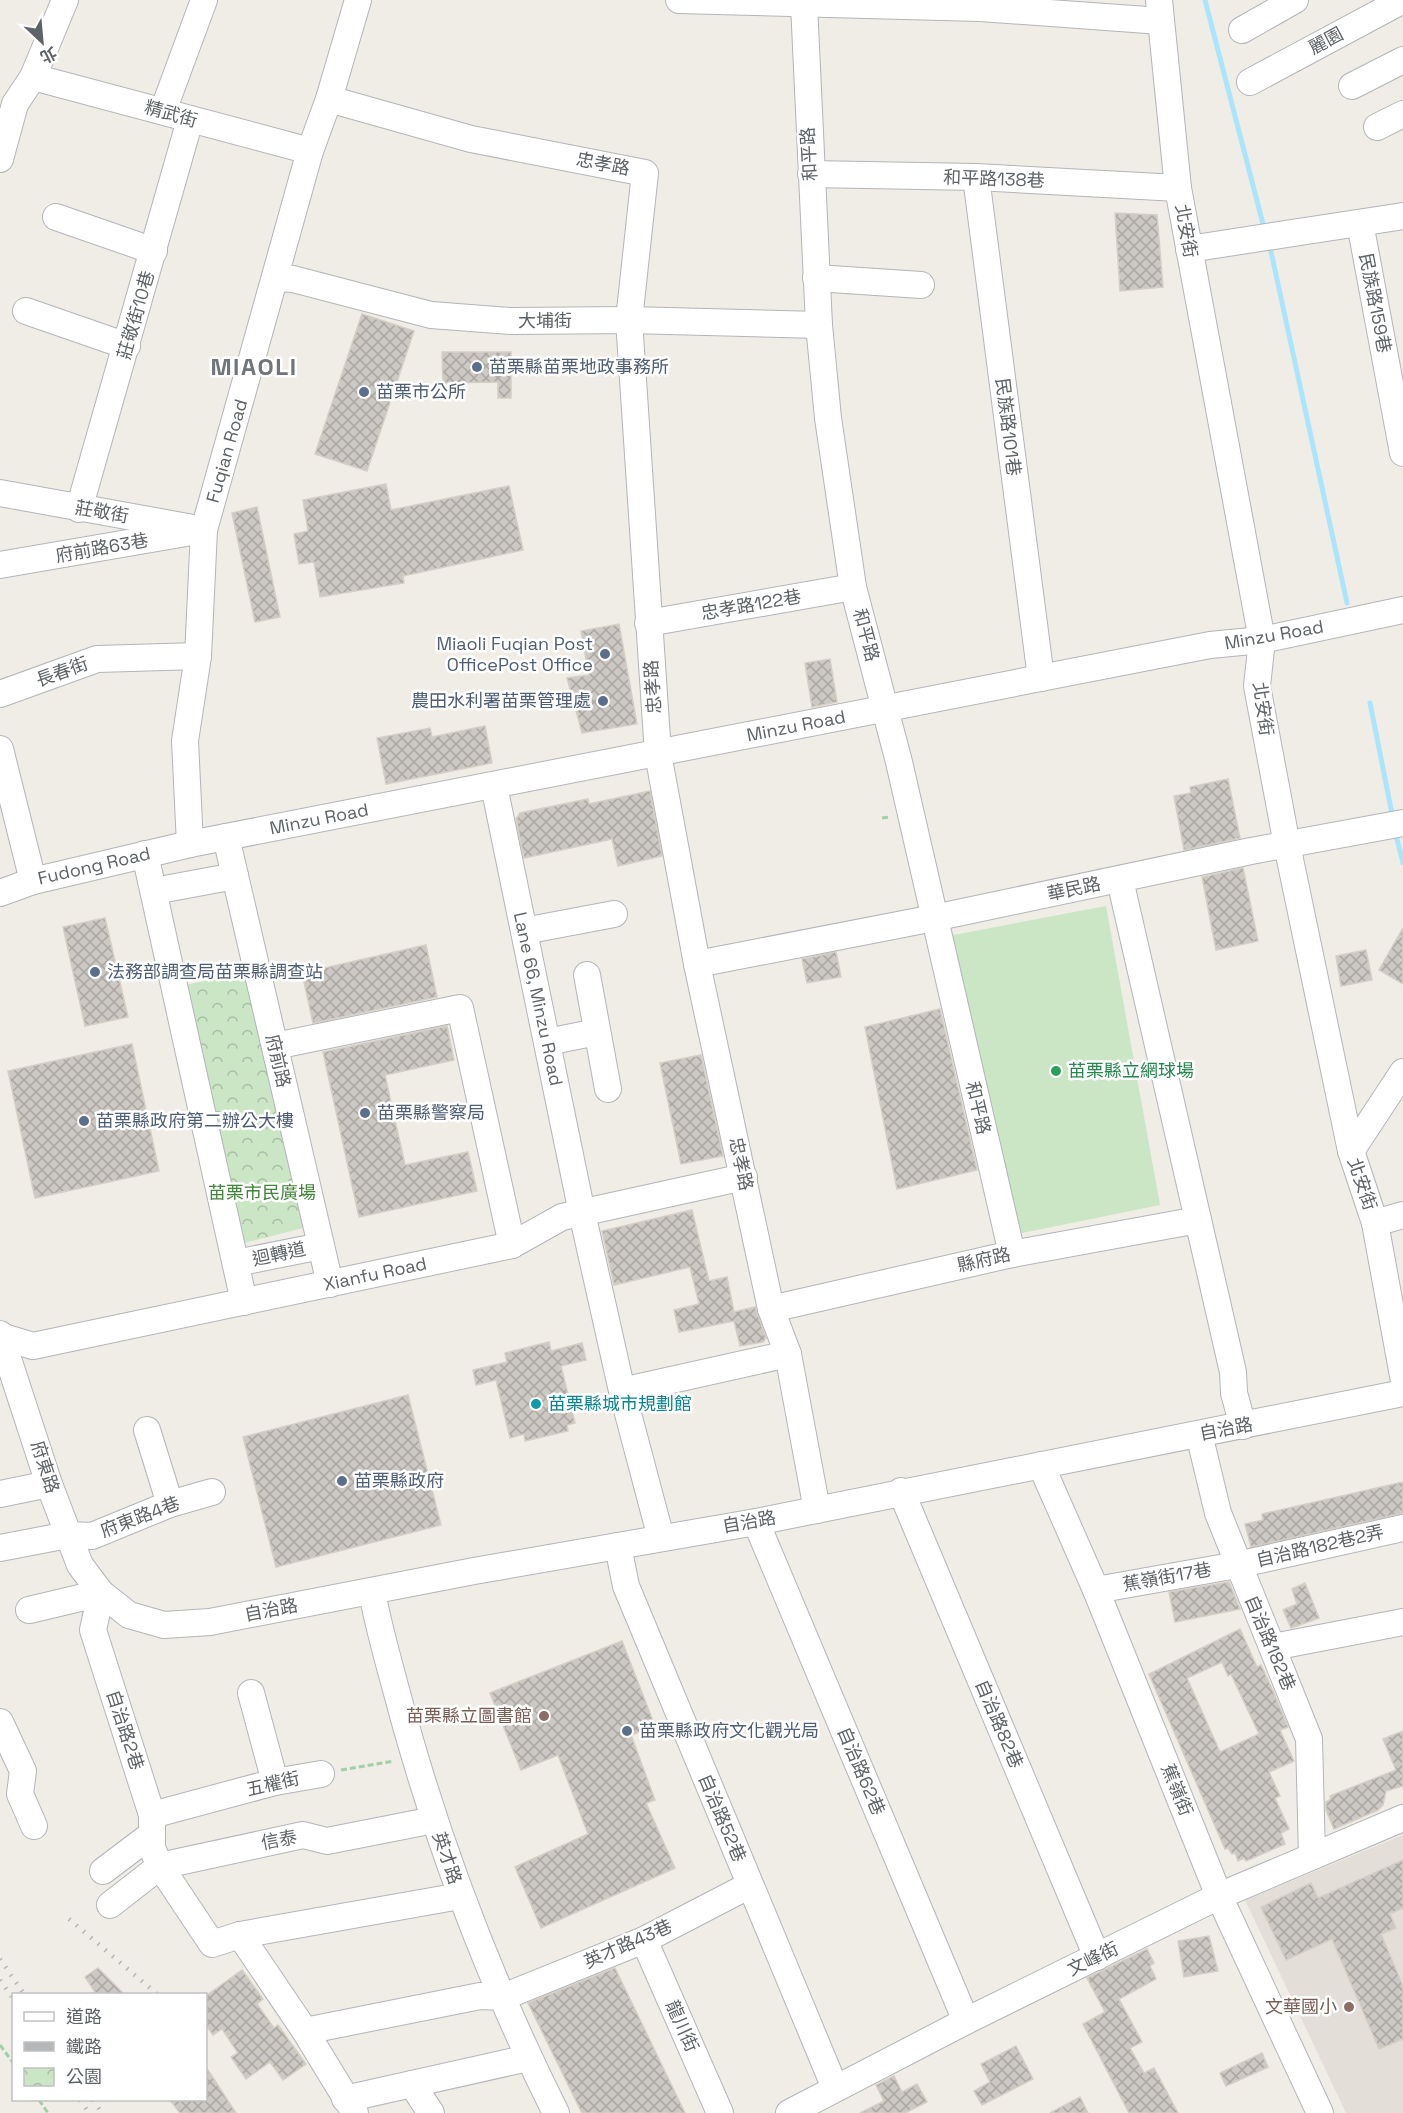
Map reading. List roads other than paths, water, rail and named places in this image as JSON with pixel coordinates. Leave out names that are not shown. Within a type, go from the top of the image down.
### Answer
[{"type":"street","points":[[0,159],[7,101],[33,77],[65,0]]},
{"type":"street","points":[[163,111],[204,0]]},
{"type":"street","name":"Fuqian Road","points":[[190,844],[184,741],[198,656],[204,530],[310,151],[329,99],[358,0]]},
{"type":"street","points":[[680,0],[804,4],[980,4],[1160,11]]},
{"type":"street","points":[[1242,30],[1295,0]]},
{"type":"street","name":"麗園","points":[[1250,82],[1402,0]]},
{"type":"street","name":"和平路","points":[[804,4],[819,325],[828,418],[854,587],[886,708],[1012,1254]]},
{"type":"street","name":"北安街","points":[[1160,11],[1178,188],[1262,640],[1257,686],[1287,845],[1351,1151],[1375,1223],[1403,1376]]},
{"type":"street","points":[[1352,86],[1403,60]]},
{"type":"street","name":"精武街","points":[[33,77],[310,151]]},
{"type":"street","name":"忠孝路","points":[[329,99],[471,139],[645,172],[629,320],[658,754],[697,964],[771,1309],[788,1354],[817,1510]]},
{"type":"street","points":[[1377,128],[1403,114]]},
{"type":"street","name":"莊敬街10巷","points":[[79,509],[190,120]]},
{"type":"street","name":"和平路138巷","points":[[811,174],[976,177],[1178,188]]},
{"type":"street","name":"民族路101巷","points":[[976,177],[1041,678]]},
{"type":"street","points":[[1189,249],[1403,216]]},
{"type":"street","points":[[56,217],[154,251]]},
{"type":"street","name":"民族路159巷","points":[[1360,224],[1403,453]]},
{"type":"street","name":"大埔街","points":[[276,278],[293,279],[431,315],[511,321],[629,320],[819,325]]},
{"type":"street","points":[[816,278],[921,285]]},
{"type":"street","points":[[26,311],[127,346]]},
{"type":"street","name":"莊敬街","points":[[0,493],[204,530]]},
{"type":"street","name":"府前路63巷","points":[[0,565],[204,530]]},
{"type":"street","name":"忠孝路122巷","points":[[648,623],[854,587]]},
{"type":"street","name":"Minzu Road","points":[[190,844],[1210,645],[1262,640],[1403,610]]},
{"type":"street","name":"長春街","points":[[0,694],[97,659],[198,656]]},
{"type":"street","points":[[0,749],[33,881]]},
{"type":"street","name":"Lane 66, Minzu Road","points":[[494,786],[582,1213],[622,1392],[661,1538]]},
{"type":"street","name":"華民路","points":[[697,964],[1397,824]]},
{"type":"street","name":"府前路","points":[[226,837],[330,1284]]},
{"type":"street","name":"Fudong Road","points":[[0,893],[33,881],[190,844]]},
{"type":"street","points":[[146,854],[244,1302]]},
{"type":"street","points":[[154,891],[235,876]]},
{"type":"street","points":[[1120,880],[1243,1426]]},
{"type":"street","points":[[524,931],[614,914]]},
{"type":"street","points":[[587,975],[608,1089]]},
{"type":"street","points":[[274,1046],[460,1008],[512,1245]]},
{"type":"street","points":[[547,1042],[597,1032]]},
{"type":"street","points":[[1351,1151],[1403,1072]]},
{"type":"street","name":"Xianfu Road","points":[[0,1336],[33,1346],[330,1284],[512,1245],[562,1217],[744,1177]]},
{"type":"street","points":[[1375,1223],[1403,1215]]},
{"type":"street","name":"縣府路","points":[[771,1309],[1012,1254],[1198,1221]]},
{"type":"street","name":"迴轉道","points":[[236,1263],[321,1246]]},
{"type":"street","name":"府東路","points":[[0,1336],[68,1535],[80,1565],[101,1593]]},
{"type":"street","points":[[622,1392],[788,1354]]},
{"type":"street","name":"自治路","points":[[101,1593],[129,1615],[164,1625],[210,1622],[756,1522],[901,1491],[1403,1393]]},
{"type":"street","points":[[147,1430],[170,1504]]},
{"type":"street","name":"自治路182巷","points":[[1200,1434],[1218,1513],[1309,1739],[1312,1856]]},
{"type":"street","name":"蕉嶺街","points":[[1041,1465],[1096,1590],[1219,1896],[1320,2113]]},
{"type":"street","points":[[0,1494],[49,1484]]},
{"type":"street","name":"自治路82巷","points":[[901,1491],[1097,1957]]},
{"type":"street","name":"府東路4巷","points":[[0,1548],[68,1535],[92,1536],[170,1504],[212,1492]]},
{"type":"street","name":"自治路62巷","points":[[756,1522],[966,2021]]},
{"type":"street","name":"自治路182巷2弄","points":[[1237,1565],[1403,1528]]},
{"type":"street","name":"自治路52巷","points":[[618,1546],[626,1586],[835,2088]]},
{"type":"street","name":"蕉嶺街17巷","points":[[1096,1590],[1237,1565]]},
{"type":"street","name":"英才路","points":[[372,1592],[379,1627],[434,1820],[460,1896],[528,2058],[556,2113]]},
{"type":"street","points":[[29,1610],[101,1593]]},
{"type":"street","name":"自治路2巷","points":[[101,1593],[93,1630],[152,1824],[152,1848],[160,1866],[212,1944],[240,1935]]},
{"type":"street","points":[[1273,1647],[1403,1622]]},
{"type":"street","points":[[251,1693],[275,1782]]},
{"type":"street","points":[[0,1722],[23,1772],[20,1794],[34,1826]]},
{"type":"street","name":"五權街","points":[[152,1824],[275,1782],[321,1774]]},
{"type":"street","name":"文峰街","points":[[789,2113],[966,2021],[1219,1896],[1403,1818]]},
{"type":"street","name":"信泰","points":[[160,1866],[303,1835],[327,1841],[434,1820]]},
{"type":"street","points":[[103,1871],[152,1824]]},
{"type":"street","points":[[110,1905],[160,1866]]},
{"type":"street","name":"英才路43巷","points":[[503,1997],[644,1940],[750,1885]]},
{"type":"street","points":[[460,1896],[240,1935],[305,2031],[350,2106],[412,2084],[528,2058]]},
{"type":"street","name":"龍川街","points":[[644,1940],[720,2113]]},
{"type":"street","points":[[305,2031],[480,1996],[503,1997]]},
{"type":"street","points":[[412,2084],[431,2113]]},
{"type":"waterway","points":[[1205,0],[1263,224]]},
{"type":"waterway","points":[[1270,247],[1347,603]]},
{"type":"waterway","points":[[1370,703],[1393,819]]},
{"type":"waterway","points":[[1395,831],[1403,863]]},
{"type":"railway","points":[[69,1919],[156,1993]]},
{"type":"railway","points":[[0,1959],[23,1993]]},
{"type":"railway","points":[[0,1980],[12,1997]]},
{"type":"railway","points":[[81,2101],[89,2113]]},
{"type":"railway","points":[[94,2101],[102,2113]]},
{"type":"place","name":"苗栗縣苗栗地政事務所","points":[[477,367]]},
{"type":"place","name":"苗栗市公所","points":[[364,392]]},
{"type":"place","name":"Miaoli Fuqian Post OfficePost Office","points":[[605,654]]},
{"type":"place","name":"農田水利署苗栗管理處","points":[[603,701]]},
{"type":"place","name":"法務部調查局苗栗縣調查站","points":[[95,972]]},
{"type":"place","name":"苗栗縣立網球場","points":[[1056,1071]]},
{"type":"place","name":"苗栗縣警察局","points":[[365,1113]]},
{"type":"place","name":"苗栗縣政府第二辦公大樓","points":[[84,1121]]},
{"type":"place","name":"苗栗縣城市規劃館","points":[[536,1404]]},
{"type":"place","name":"苗栗縣政府","points":[[342,1481]]},
{"type":"place","name":"苗栗縣立圖書館","points":[[544,1716]]},
{"type":"place","name":"苗栗縣政府文化觀光局","points":[[627,1731]]},
{"type":"place","name":"文華國小","points":[[1349,2007]]},
{"type":"district","name":"MIAOLI","points":[[254,367]]},
{"type":"park label","name":"苗栗市民廣場","points":[[262,1193]]}]
